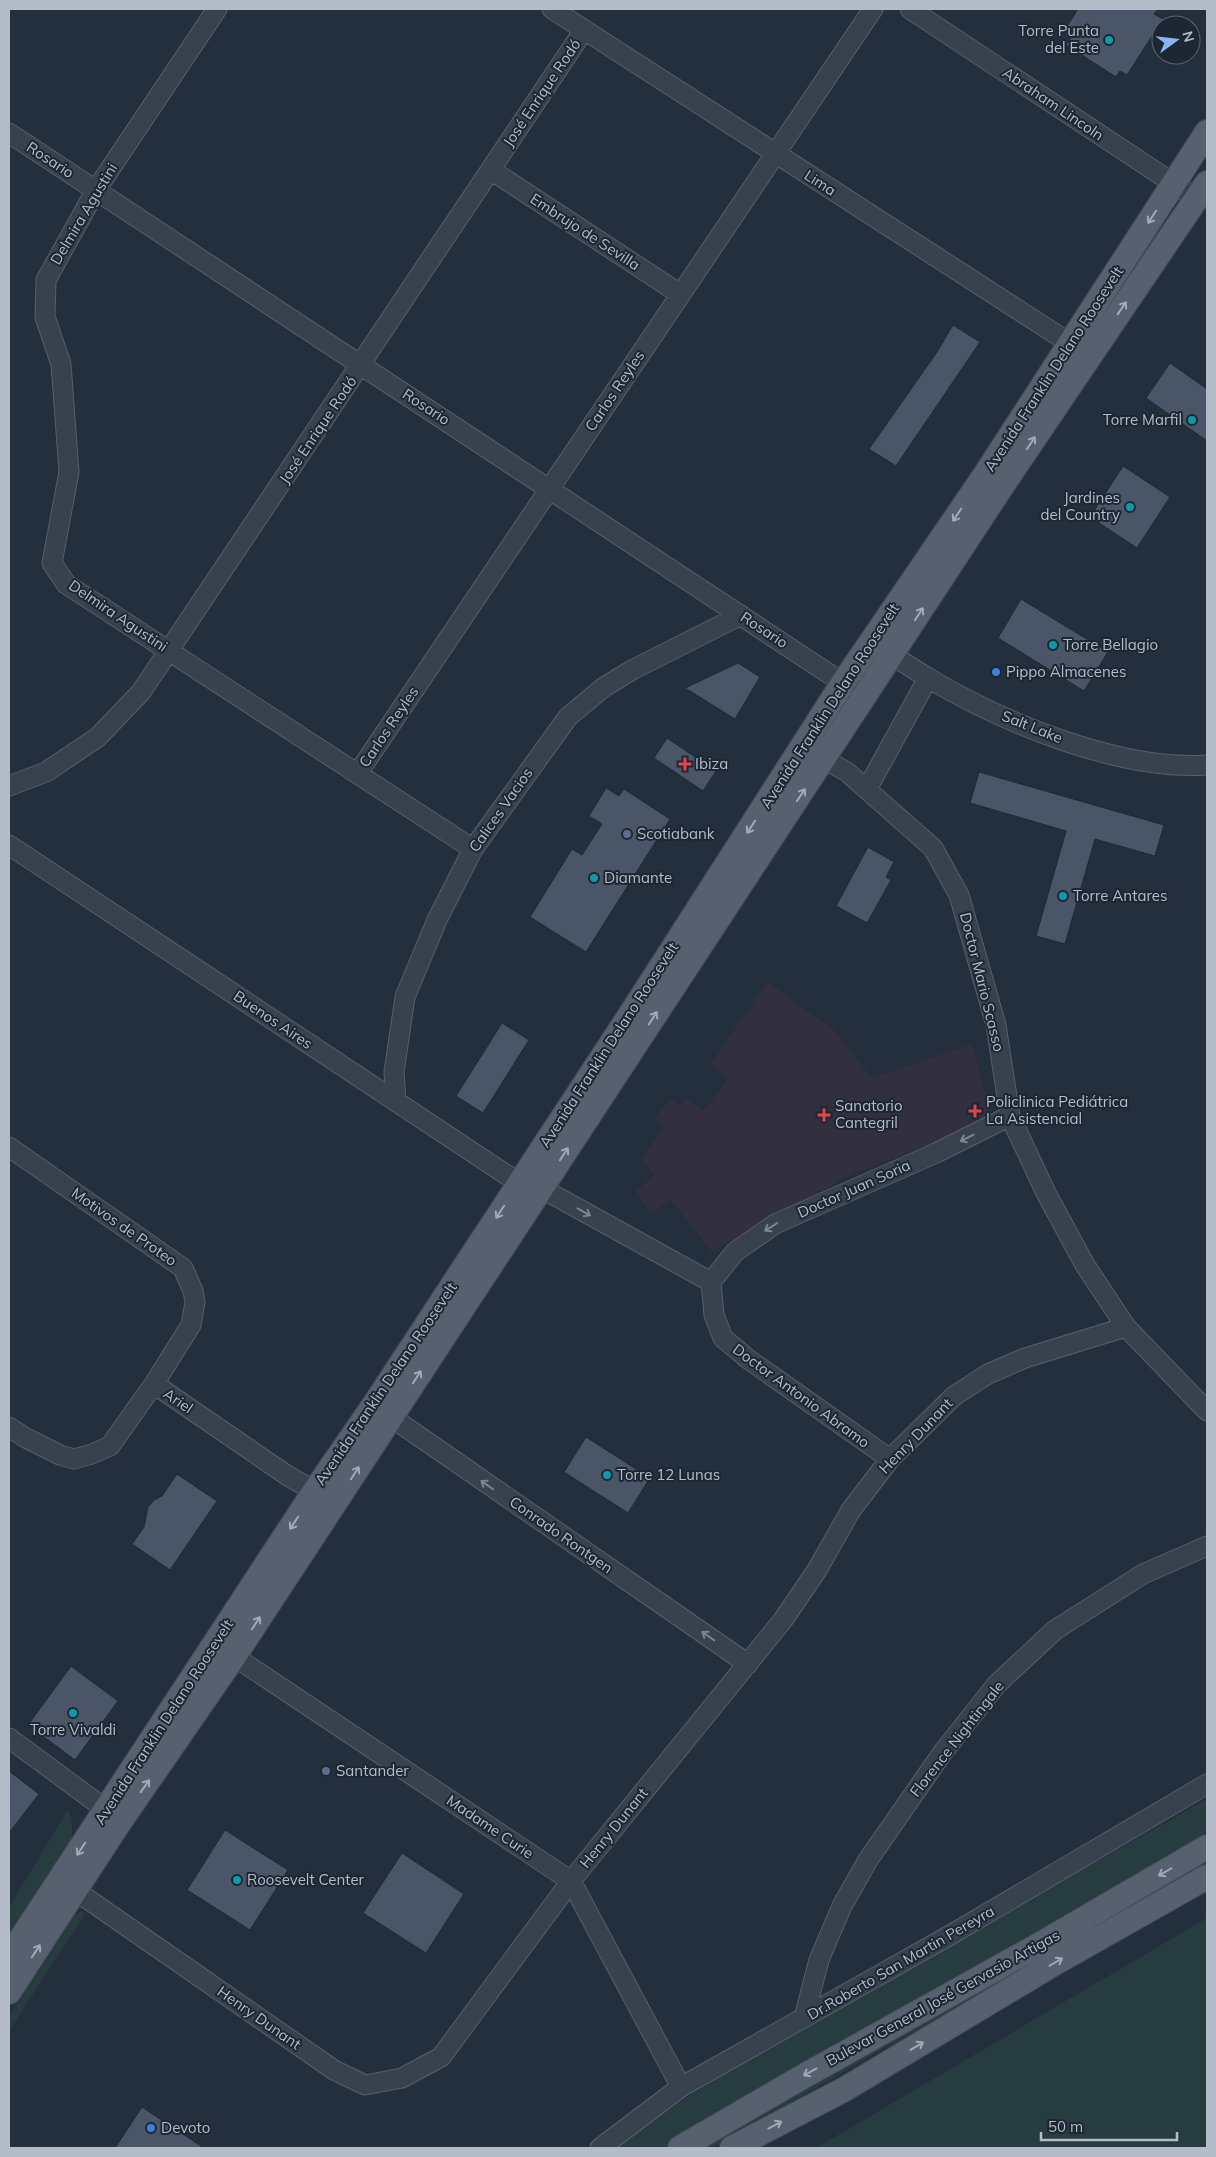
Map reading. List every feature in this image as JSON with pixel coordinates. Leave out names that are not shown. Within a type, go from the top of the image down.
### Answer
[{"type":"main road","name":"Avenida Franklin Delano Roosevelt","points":[[9,1992],[68,1886],[114,1815],[225,1650],[530,1186],[825,758],[892,655],[1079,350],[1174,184],[1207,132]]},
{"type":"main road","name":"Avenida Franklin Delano Roosevelt","points":[[530,1186],[639,1001],[843,682],[985,475],[1202,191]]},
{"type":"main road","name":"Bulevar General José Gervasio Artigas","points":[[680,2148],[804,2076],[1044,1942],[1207,1847]]},
{"type":"main road","name":"Bulevar General José Gervasio Artigas","points":[[732,2148],[845,2089],[1054,1963],[1207,1877]]},
{"type":"main road","name":"Avenida Franklin Delano Roosevelt","points":[[9,1957],[68,1886]]},
{"type":"street","name":"Delmira Agustini","points":[[217,9],[96,190],[46,280],[45,316],[61,364],[69,472],[52,563],[66,584],[473,849]]},
{"type":"street","name":"Lima","points":[[552,9],[1079,350]]},
{"type":"street","name":"Carlos Reyles","points":[[358,773],[774,153],[873,9]]},
{"type":"street","name":"Abraham Lincoln","points":[[910,9],[1174,184],[1202,191]]},
{"type":"street","name":"José Enrique Rodó","points":[[9,786],[46,772],[98,737],[141,692],[584,30]]},
{"type":"street","name":"Rosario","points":[[9,132],[843,682]]},
{"type":"street","name":"Embrujo de Sevilla","points":[[491,170],[680,294]]},
{"type":"street","name":"Calices Vacios","points":[[396,1101],[394,1072],[405,997],[437,920],[473,849],[568,717],[611,682],[741,615]]},
{"type":"street","name":"Salt Lake","points":[[871,643],[958,695],[1043,734],[1123,758],[1192,766],[1207,764]]},
{"type":"street","points":[[867,788],[928,678]]},
{"type":"street","name":"Doctor Mario Scasso","points":[[802,747],[846,770],[933,848],[959,895],[996,1025],[1010,1116],[1046,1193],[1085,1265],[1126,1327],[1207,1411]]},
{"type":"street","name":"Buenos Aires","points":[[9,844],[396,1101],[530,1186]]},
{"type":"street","name":"Doctor Juan Soria","points":[[711,1282],[735,1252],[775,1224],[936,1153],[1010,1116]]},
{"type":"street","name":"Motivos de Proteo","points":[[9,1147],[183,1268],[193,1290],[195,1302],[191,1325],[154,1384]]},
{"type":"street","points":[[530,1186],[711,1282]]},
{"type":"street","name":"Doctor Antonio Abramo","points":[[711,1282],[714,1315],[723,1338],[748,1359],[890,1460]]},
{"type":"street","name":"Henry Dunant","points":[[68,1886],[334,2070],[365,2086],[402,2078],[441,2056],[571,1881],[783,1620],[817,1570],[851,1510],[890,1460],[954,1396],[988,1374],[1025,1358],[1126,1327]]},
{"type":"street","name":"Ariel","points":[[9,1427],[60,1455],[74,1459],[92,1454],[110,1446],[154,1384],[325,1497]]},
{"type":"street","name":"Conrado Rontgen","points":[[382,1411],[748,1664]]},
{"type":"street","name":"Florence Nightingale","points":[[804,2018],[819,1960],[842,1906],[868,1860],[943,1752],[998,1684],[1055,1630],[1143,1574],[1207,1546]]},
{"type":"street","name":"Madame Curie","points":[[225,1650],[571,1881],[681,2087]]},
{"type":"street","points":[[9,1738],[114,1815]]},
{"type":"street","name":"Dr.Roberto San Martin Pereyra","points":[[600,2148],[681,2087],[960,1930],[1207,1784]]},
{"type":"shaded area","name":"Sanatorio Cantegril","points":[[767,982],[833,1029],[872,1078],[972,1044],[993,1120],[852,1174],[712,1252],[671,1200],[650,1213],[636,1191],[654,1175],[641,1158],[665,1127],[654,1119],[670,1099],[680,1105],[686,1099],[704,1111],[728,1079],[711,1064]]},
{"type":"green space","points":[[1207,1799],[1207,1833],[1027,1938],[901,2008],[664,2148],[614,2148],[687,2097],[804,2027]]},
{"type":"green space","points":[[68,1809],[72,1820],[72,1839],[9,1937],[9,1907]]},
{"type":"green space","points":[[1207,1858],[1207,1864],[928,2025],[716,2146],[700,2148]]},
{"type":"green space","points":[[81,1911],[85,1914],[11,2028],[9,2026],[9,2016],[75,1915]]},
{"type":"green space","points":[[1207,1918],[1207,2148],[816,2148]]},
{"type":"building","name":"Torre Punta del Este","points":[[1078,9],[1158,9],[1154,14],[1156,15],[1151,15],[1151,38],[1127,75],[1120,71],[1116,77],[1066,45],[1072,36],[1064,31]]},
{"type":"building","points":[[953,325],[980,342],[896,466],[869,449],[937,352]]},
{"type":"building","name":"Torre Marfil","points":[[1170,363],[1207,389],[1207,441],[1146,398]]},
{"type":"building","name":"Jardines del Country","points":[[1123,466],[1170,497],[1137,548],[1090,517]]},
{"type":"building","name":"Torre Bellagio","points":[[1021,599],[1108,652],[1084,691],[998,638]]},
{"type":"building","points":[[738,663],[760,677],[735,719],[685,688]]},
{"type":"building","name":"Ibiza","points":[[667,738],[716,771],[703,791],[654,758]]},
{"type":"building","name":"Torre Antares","points":[[979,772],[1164,825],[1155,856],[1095,839],[1065,944],[1036,936],[1066,831],[970,803]]},
{"type":"building","points":[[606,788],[619,796],[624,789],[670,819],[586,952],[530,917],[572,849],[582,855],[602,824],[589,816]]},
{"type":"building","points":[[868,847],[894,862],[886,877],[891,880],[867,923],[836,906]]},
{"type":"building","points":[[502,1023],[529,1040],[483,1113],[456,1096]]},
{"type":"building","name":"Torre 12 Lunas","points":[[586,1437],[650,1478],[628,1513],[564,1472]]},
{"type":"building","points":[[177,1474],[217,1501],[170,1570],[132,1544],[144,1527],[148,1507],[154,1500],[162,1496]]},
{"type":"building","name":"Torre Vivaldi","points":[[71,1666],[118,1701],[75,1760],[28,1725]]},
{"type":"building","points":[[9,1771],[39,1794],[9,1833]]},
{"type":"building","name":"Roosevelt Center","points":[[225,1830],[288,1870],[250,1930],[187,1890]]},
{"type":"building","name":"Roosevelt Center","points":[[402,1853],[464,1894],[426,1953],[363,1913]]},
{"type":"building","name":"Devoto","points":[[142,2107],[204,2148],[115,2148]]},
{"type":"place","name":"Torre Punta del Este","points":[[1109,40]]},
{"type":"place","name":"Torre Marfil","points":[[1192,420]]},
{"type":"place","name":"Jardines del Country","points":[[1130,507]]},
{"type":"place","name":"Torre Bellagio","points":[[1053,645]]},
{"type":"place","name":"Pippo Almacenes","points":[[996,672]]},
{"type":"place","name":"Ibiza","points":[[685,764]]},
{"type":"place","name":"Scotiabank","points":[[627,834]]},
{"type":"place","name":"Diamante","points":[[594,878]]},
{"type":"place","name":"Torre Antares","points":[[1063,896]]},
{"type":"place","name":"Policlinica Pediátrica La Asistencial","points":[[975,1111]]},
{"type":"place","name":"Sanatorio Cantegril","points":[[824,1115]]},
{"type":"place","name":"Torre 12 Lunas","points":[[607,1475]]},
{"type":"place","name":"Torre Vivaldi","points":[[73,1713]]},
{"type":"place","name":"Santander","points":[[326,1771]]},
{"type":"place","name":"Roosevelt Center","points":[[237,1880]]},
{"type":"place","name":"Devoto","points":[[151,2128]]}]
